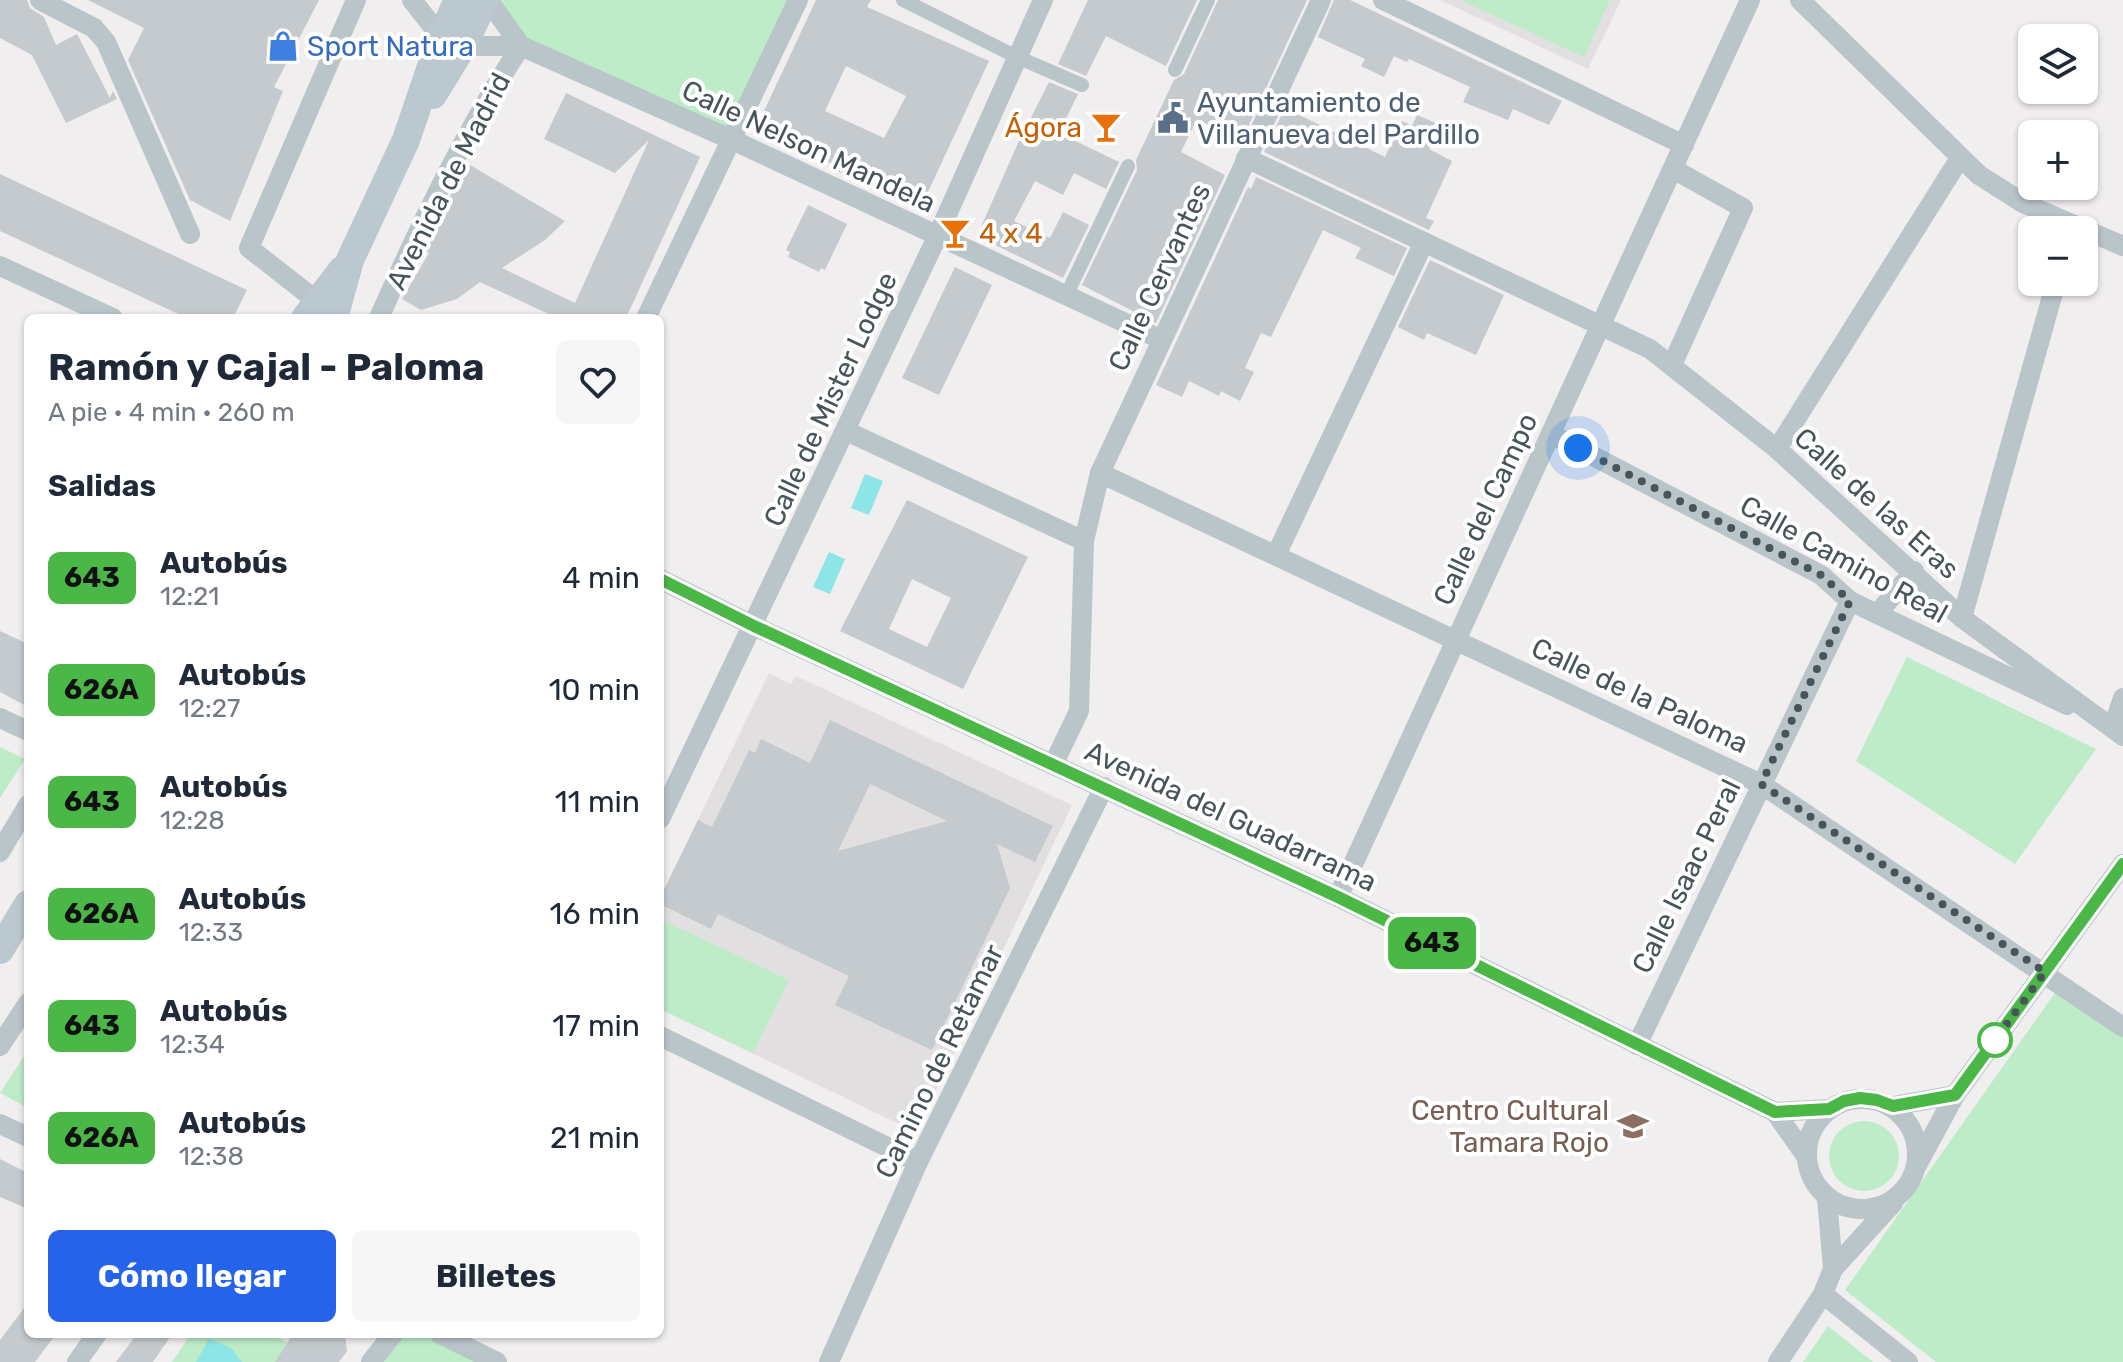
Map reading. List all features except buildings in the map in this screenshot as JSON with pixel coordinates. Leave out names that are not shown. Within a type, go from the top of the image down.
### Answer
[{"type":"main road","name":"Avenida de Madrid","points":[[452,42],[458,0]]},
{"type":"main road","name":"Avenida de Madrid","points":[[319,313],[350,260],[452,42],[487,0]]},
{"type":"main road","points":[[0,950],[24,911]]},
{"type":"street","points":[[40,0],[94,28],[106,42],[190,234]]},
{"type":"street","name":"Avenida de Madrid","points":[[319,313],[249,248],[356,0]]},
{"type":"street","points":[[412,0],[452,42],[521,46]]},
{"type":"street","points":[[487,0],[521,46]]},
{"type":"street","points":[[648,314],[798,0]]},
{"type":"street","points":[[903,0],[1017,57],[1082,85]]},
{"type":"street","name":"Calle de Mister Lodge","points":[[664,811],[937,237],[1043,0]]},
{"type":"street","points":[[1175,70],[1208,0]]},
{"type":"street","name":"Calle Cervantes","points":[[1054,763],[1079,711],[1084,541],[1100,473],[1321,0]]},
{"type":"street","points":[[1383,0],[1684,145]]},
{"type":"street","name":"Calle del Campo","points":[[1338,897],[1750,0]]},
{"type":"street","points":[[1800,0],[1960,158],[1999,190],[2049,216]]},
{"type":"street","name":"Avenida de Madrid","points":[[381,314],[413,240],[502,75],[521,46]]},
{"type":"street","name":"Calle Nelson Mandela","points":[[521,46],[730,139],[1160,339]]},
{"type":"street","name":"Calle de las Eras","points":[[1246,158],[1650,349],[1777,449],[1962,618],[2120,731]]},
{"type":"street","points":[[1777,449],[1960,158]]},
{"type":"street","points":[[1066,296],[1128,166]]},
{"type":"street","points":[[1672,365],[1743,208],[1673,169]]},
{"type":"street","points":[[2098,237],[2123,246]]},
{"type":"street","points":[[1276,555],[1424,242]]},
{"type":"street","points":[[0,266],[104,314]]},
{"type":"street","points":[[1962,618],[2052,296]]},
{"type":"street","points":[[846,431],[1084,541]]},
{"type":"street","name":"Calle Camino Real","points":[[1551,434],[1821,575],[1850,601],[2120,731]]},
{"type":"street","name":"Calle de la Paloma","points":[[1100,473],[1761,784],[2123,1027]]},
{"type":"street","points":[[1877,614],[1914,571]]},
{"type":"street","name":"Avenida del Guadarrama","points":[[664,581],[754,626],[1338,897],[1775,1112],[1806,1156]]},
{"type":"street","name":"Calle Isaac Peral","points":[[1637,1045],[1850,601]]},
{"type":"street","points":[[2120,731],[2123,698]]},
{"type":"street","points":[[0,718],[24,729]]},
{"type":"street","name":"Camino de Retamar","points":[[829,1362],[918,1162],[1104,787]]},
{"type":"street","points":[[0,852],[24,812]]},
{"type":"street","points":[[1778,1362],[1823,1294],[1833,1269],[1910,1182],[1955,1095],[2123,864]]},
{"type":"street","points":[[0,1046],[24,1009]]},
{"type":"street","points":[[664,1038],[918,1162]]},
{"type":"street","points":[[1893,1106],[1955,1095]]},
{"type":"street","points":[[1898,1197],[1881,1206],[1863,1209],[1844,1207],[1827,1198],[1813,1178],[1806,1156],[1812,1130],[1829,1109],[1844,1101],[1860,1098],[1877,1100],[1893,1106],[1914,1132],[1917,1165]]},
{"type":"street","name":"Avenida del Guadarrama","points":[[1775,1112],[1829,1109]]},
{"type":"street","points":[[0,1124],[24,1135]]},
{"type":"street","points":[[1827,1198],[1833,1269]]},
{"type":"street","points":[[1823,1294],[1908,1362]]},
{"type":"street","points":[[77,1362],[94,1338]]},
{"type":"street","points":[[371,1362],[390,1338]]},
{"type":"street","points":[[448,1338],[497,1362]]},
{"type":"shaded area","points":[[1440,0],[1621,0],[1588,69]]},
{"type":"shaded area","points":[[769,673],[791,684],[796,676],[1072,805],[916,1132],[664,1011],[664,890]]},
{"type":"green space","points":[[499,0],[788,0],[727,129],[530,42]]},
{"type":"green space","points":[[1460,0],[1610,0],[1584,57]]},
{"type":"green space","points":[[1907,657],[2096,749],[2015,864],[1856,761]]},
{"type":"green space","points":[[0,747],[24,761],[0,798]]},
{"type":"green space","points":[[664,921],[789,980],[753,1053],[664,1011]]},
{"type":"green space","points":[[2057,990],[2123,1037],[2123,1362],[1936,1362],[1845,1290]]},
{"type":"green space","points":[[24,1056],[24,1106],[0,1093]]},
{"type":"green space","points":[[1864,1121],[1889,1131],[1899,1156],[1889,1181],[1864,1191],[1839,1181],[1829,1156],[1839,1131]]},
{"type":"green space","points":[[1828,1326],[1873,1362],[1803,1362]]},
{"type":"green space","points":[[188,1338],[279,1338],[290,1344],[278,1362],[172,1362]]},
{"type":"green space","points":[[390,1338],[448,1338],[497,1362],[371,1362]]},
{"type":"water","points":[[865,474],[883,481],[869,515],[851,508]]},
{"type":"water","points":[[829,552],[845,559],[830,594],[813,587]]},
{"type":"water","points":[[209,1339],[231,1348],[242,1362],[196,1362]]},
{"type":"tunnel","points":[[1156,119],[1189,135]]},
{"type":"bus line","name":"643","points":[[664,581],[754,626],[1338,897],[1775,1112],[1829,1109],[1844,1101],[1860,1098],[1893,1106],[1955,1095],[2123,864]]},
{"type":"place","name":"Sport Natura","points":[[283,46]]},
{"type":"place","name":"Ayuntamiento de Villanueva del Pardillo","points":[[1173,118]]},
{"type":"place","name":"Ágora","points":[[1106,127]]},
{"type":"place","name":"4 x 4","points":[[955,233]]},
{"type":"place","name":"Centro Cultural Tamara Rojo","points":[[1633,1126]]},
{"type":"route","points":[[1578,448],[1821,575],[1850,601],[1761,784],[2045,972],[1995,1040]]}]
